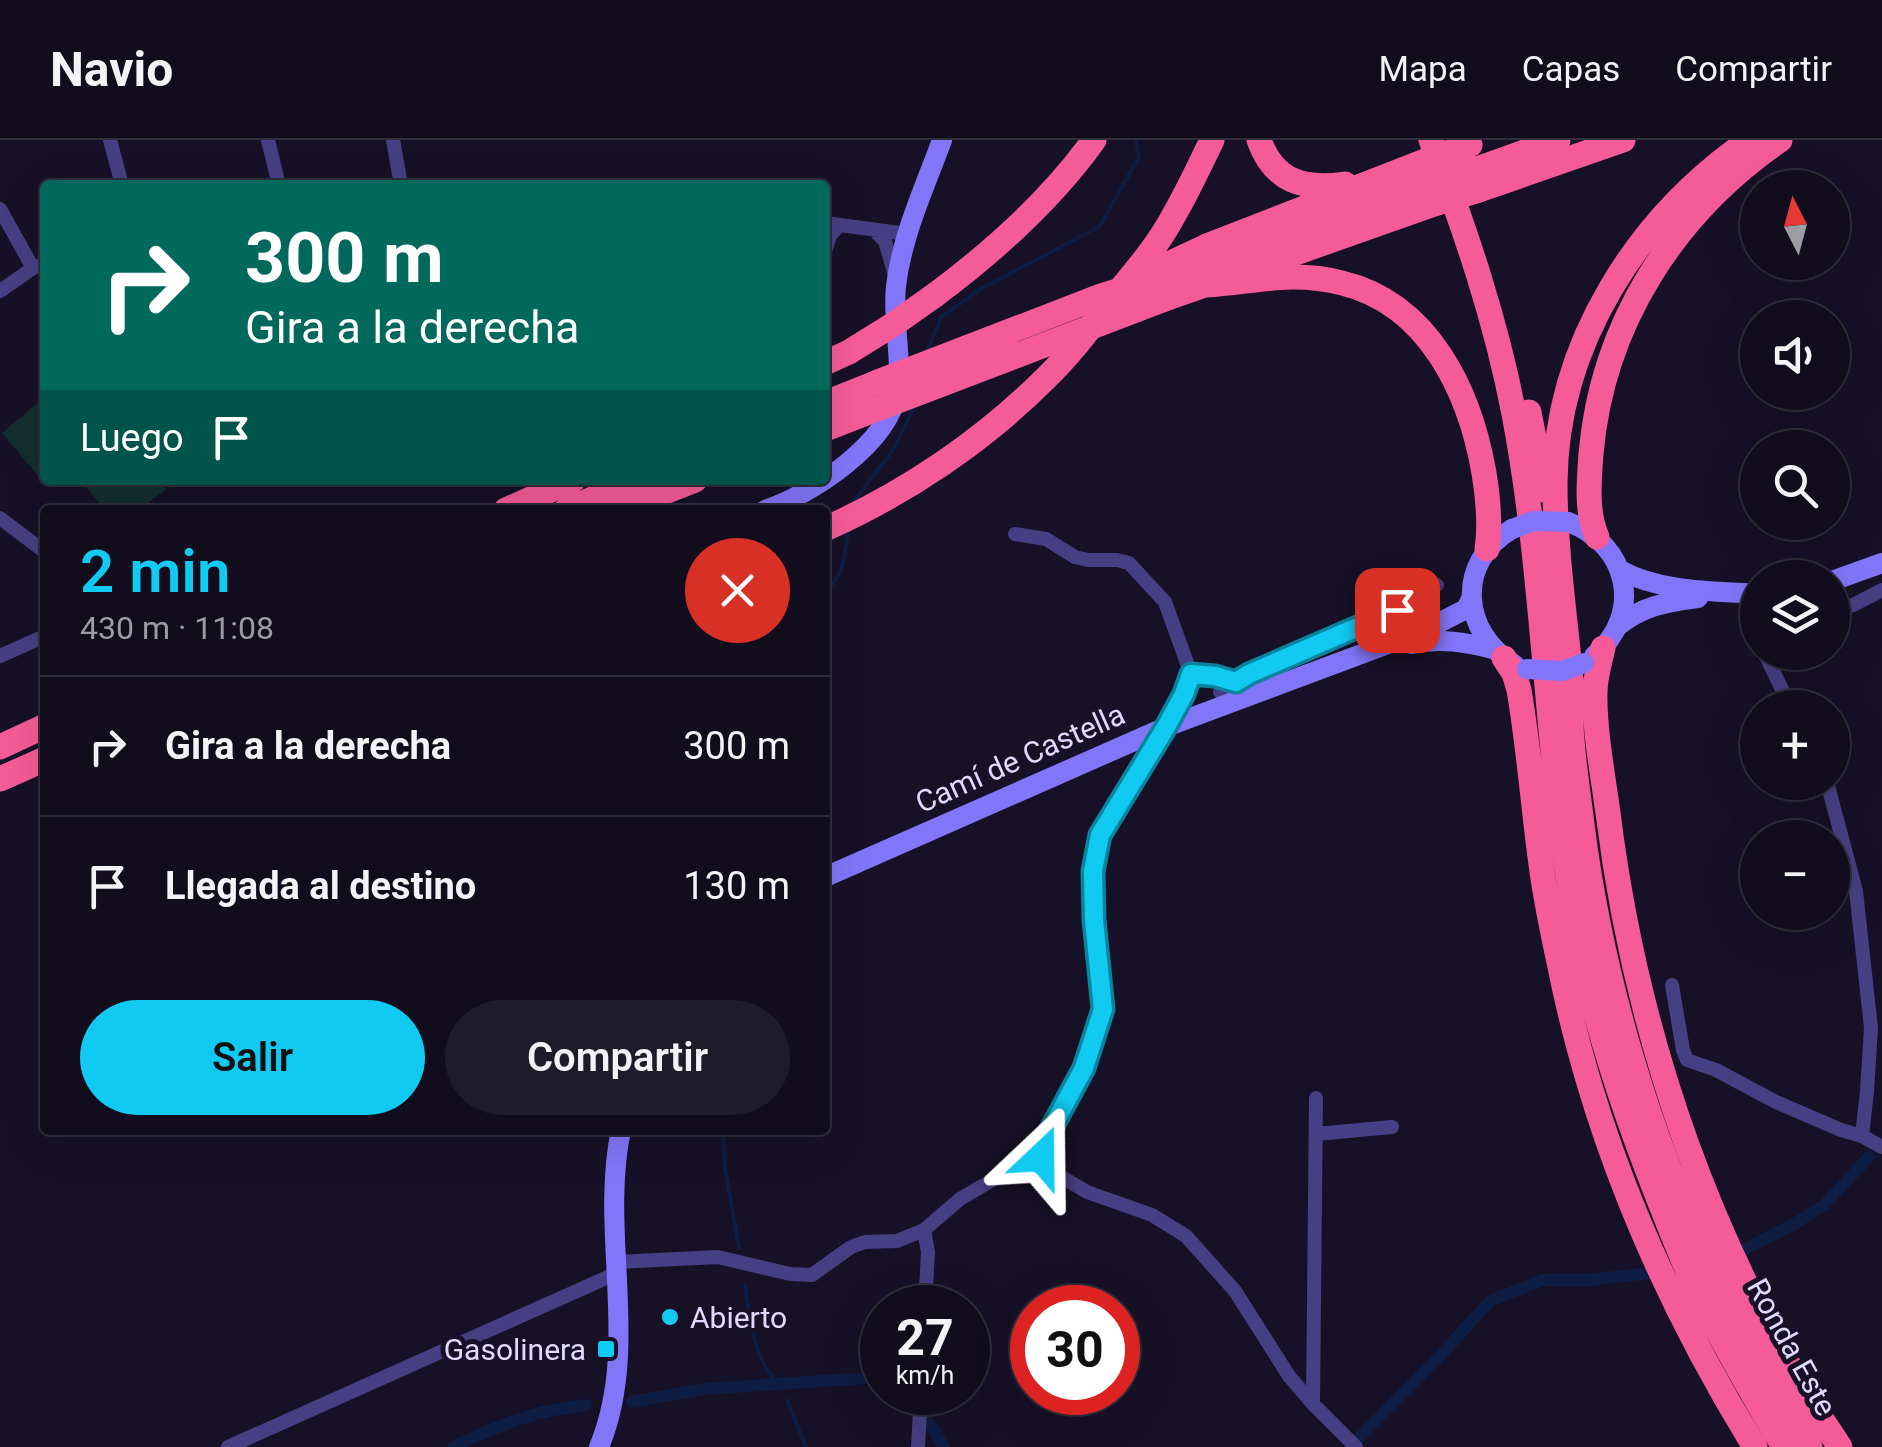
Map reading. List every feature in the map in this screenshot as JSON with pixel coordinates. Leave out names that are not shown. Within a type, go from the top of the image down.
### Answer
[{"type":"highway","points":[[830,361],[936,295],[1008,236],[1094,140]]},
{"type":"highway","points":[[830,527],[909,486],[942,464],[1018,404],[1065,358],[1173,218],[1212,140]]},
{"type":"highway","points":[[1259,140],[1267,159],[1288,179],[1328,186],[1558,140]]},
{"type":"highway","points":[[830,401],[1102,296],[1207,246],[1432,165],[1623,140]]},
{"type":"highway","points":[[1570,698],[1555,486],[1558,439],[1575,367],[1594,319],[1639,245],[1673,204],[1750,140]]},
{"type":"highway","points":[[1597,537],[1591,524],[1592,445],[1600,394],[1622,331],[1667,248],[1691,218],[1736,172],[1780,140]]},
{"type":"highway","points":[[1472,157],[1541,467],[1596,911],[1636,1072],[1703,1248]]},
{"type":"highway","points":[[830,427],[1162,300],[1199,276],[1432,165]]},
{"type":"highway","points":[[1432,165],[1498,341],[1514,416],[1537,588],[1558,808],[1589,985],[1634,1134],[1703,1248]]},
{"type":"highway","points":[[1102,296],[1199,276],[1233,284],[1292,275],[1345,283],[1395,307],[1414,323],[1447,364],[1471,420],[1486,486],[1488,549]]},
{"type":"highway","points":[[517,505],[561,485]]},
{"type":"highway","points":[[578,505],[626,485]]},
{"type":"highway","points":[[632,505],[683,485]]},
{"type":"highway","points":[[1601,646],[1595,695],[1614,865],[1655,1049],[1694,1168],[1705,1282],[1690,1335],[1755,1447]]},
{"type":"highway","points":[[1508,659],[1520,690],[1541,867],[1560,966],[1616,1163],[1655,1262],[1705,1282],[1800,1382],[1840,1447]]},
{"type":"highway","points":[[0,747],[40,728]]},
{"type":"highway","points":[[0,779],[40,761]]},
{"type":"highway","name":"Ronda Este","points":[[1705,1282],[1744,1381],[1784,1447]]},
{"type":"highway","name":"Ronda Este","points":[[1705,1282],[1810,1447]]},
{"type":"main road","points":[[830,476],[887,420],[897,394],[895,288],[908,234],[942,140]]},
{"type":"main road","points":[[780,505],[818,485]]},
{"type":"main road","points":[[1601,646],[1624,605],[1624,593],[1620,570],[1597,537],[1568,522],[1534,521],[1512,529],[1488,549],[1477,567],[1471,598],[1478,626],[1508,659],[1562,670],[1601,646],[1638,611],[1696,598],[1740,595]]},
{"type":"main road","points":[[1850,575],[1882,564]]},
{"type":"main road","points":[[1620,570],[1648,582],[1740,593]]},
{"type":"main road","name":"Camí de Castella","points":[[830,875],[1166,727],[1452,617],[1466,608],[1471,598]]},
{"type":"main road","name":"Camí de Castella","points":[[1353,658],[1427,641],[1454,640],[1508,659]]},
{"type":"main road","points":[[599,1447],[614,1396],[618,1334],[616,1260],[622,1224],[624,1135]]},
{"type":"street","points":[[110,140],[121,180]]},
{"type":"street","points":[[268,140],[277,180]]},
{"type":"street","points":[[394,140],[399,180]]},
{"type":"street","points":[[0,210],[39,266],[0,291]]},
{"type":"street","points":[[832,224],[908,234]]},
{"type":"street","points":[[873,229],[885,241],[894,264],[895,288]]},
{"type":"street","points":[[0,518],[40,548]]},
{"type":"street","points":[[1015,534],[1046,539],[1088,560],[1129,563],[1164,602],[1191,674],[1166,727],[1100,835],[1093,871],[1103,1009],[1084,1068],[1042,1146],[1041,1157],[1050,1170],[1088,1192],[1152,1216],[1186,1236],[1234,1291],[1290,1376],[1356,1447]]},
{"type":"street","points":[[1220,692],[1249,674],[1361,628],[1437,585]]},
{"type":"street","points":[[1850,606],[1882,590]]},
{"type":"street","points":[[0,656],[40,638]]},
{"type":"street","points":[[1191,674],[1236,682]]},
{"type":"street","points":[[1832,800],[1856,891],[1870,1028],[1862,1136]]},
{"type":"street","points":[[1672,985],[1687,1060],[1882,1147]]},
{"type":"street","points":[[1313,1404],[1316,1098]]},
{"type":"street","points":[[1316,1134],[1392,1126]]},
{"type":"street","points":[[228,1447],[616,1260],[718,1257],[790,1274],[812,1275],[864,1242],[897,1241],[924,1230],[960,1199],[1042,1151]]},
{"type":"street","points":[[924,1230],[927,1285]]},
{"type":"street","points":[[918,1447],[920,1415]]},
{"type":"green space","points":[[40,401],[40,478],[2,433]]},
{"type":"green space","points":[[84,485],[162,485],[166,489],[146,505],[101,505]]},
{"type":"waterway","points":[[926,354],[941,317],[981,289],[1100,226],[1139,157],[1136,140]]},
{"type":"waterway","points":[[852,504],[895,447],[914,407]]},
{"type":"waterway","points":[[830,587],[840,571],[848,527]]},
{"type":"waterway","points":[[723,1135],[739,1248]]},
{"type":"waterway","points":[[1743,1250],[1824,1205],[1869,1157]]},
{"type":"waterway","points":[[1358,1439],[1490,1301],[1543,1280],[1589,1280],[1650,1273]]},
{"type":"waterway","points":[[745,1286],[757,1347],[774,1379]]},
{"type":"waterway","points":[[632,1402],[704,1389],[860,1378]]},
{"type":"waterway","points":[[787,1400],[806,1447]]},
{"type":"waterway","points":[[453,1447],[518,1420],[586,1405]]},
{"type":"waterway","points":[[925,1415],[944,1447]]},
{"type":"place","name":"Abierto","points":[[670,1317]]},
{"type":"place","name":"Gasolinera","points":[[606,1349]]},
{"type":"route","points":[[1041,1157],[1042,1146],[1084,1068],[1103,1009],[1093,871],[1100,835],[1166,727],[1191,674],[1236,682],[1397,610]]}]
